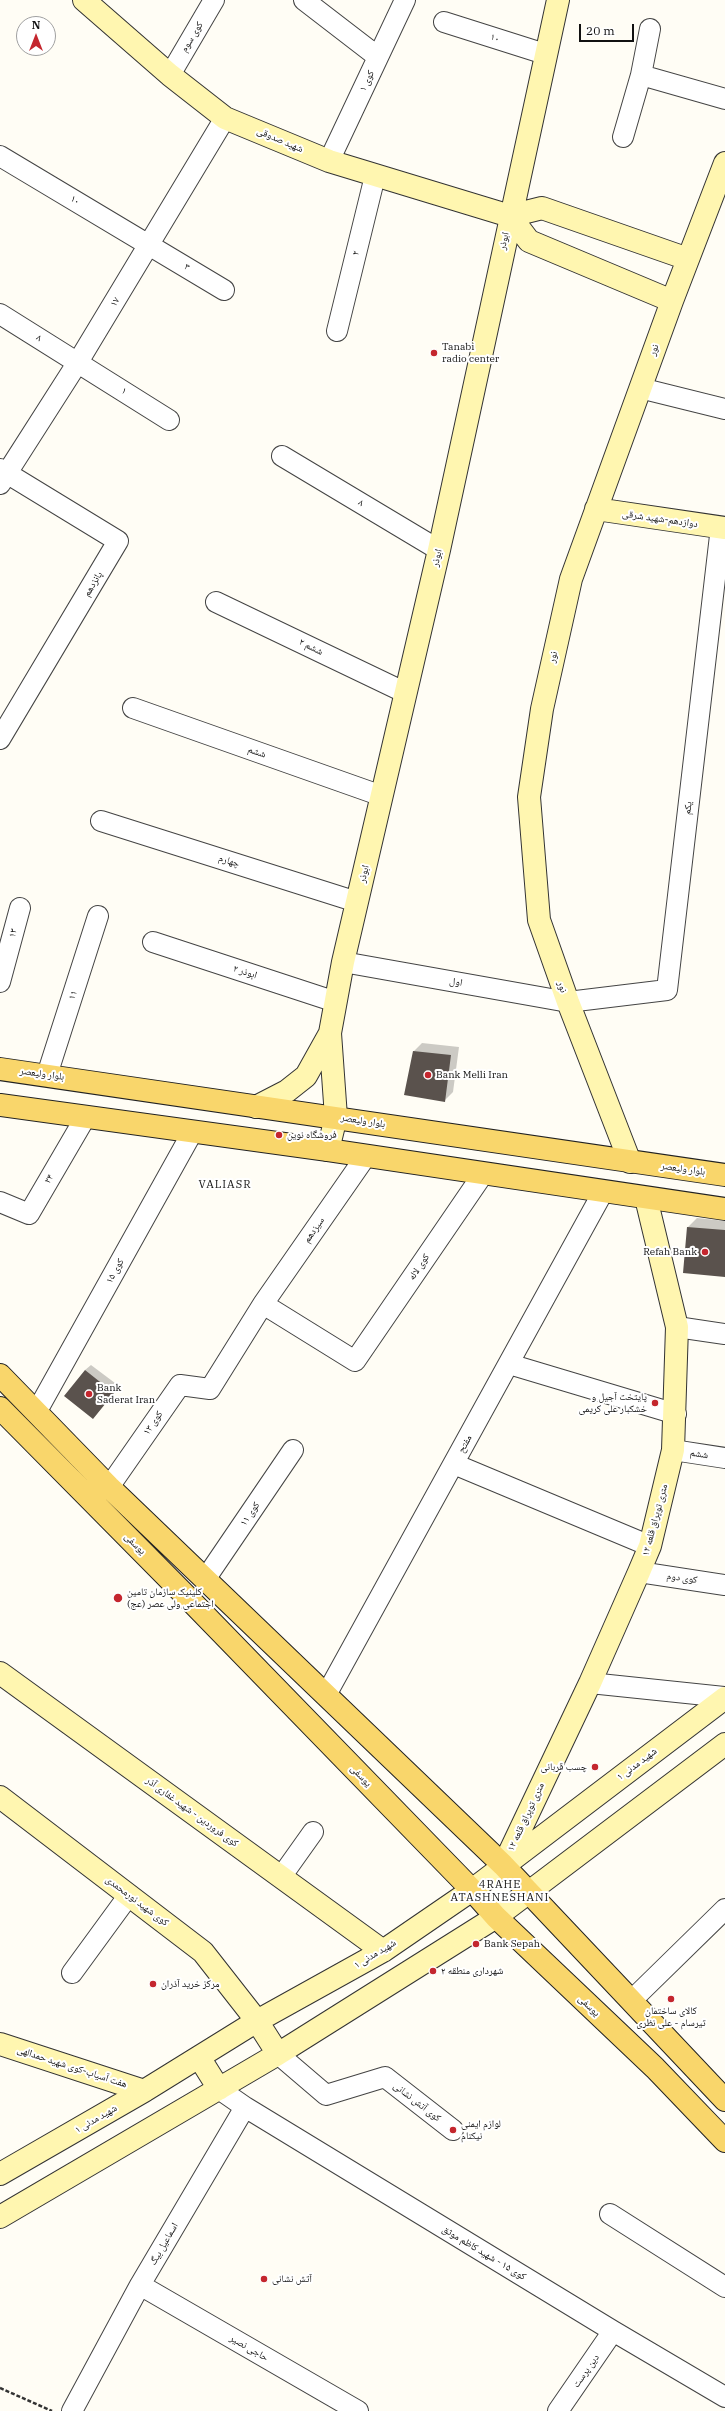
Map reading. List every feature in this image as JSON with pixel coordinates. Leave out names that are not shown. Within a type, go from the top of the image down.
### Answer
[{"type":"main road","name":"شهید صدوقی","points":[[84,0],[170,75],[225,118],[330,161],[510,216]]},
{"type":"main road","name":"ابوذر","points":[[328,1150],[336,1117],[330,1033],[343,962],[439,550],[545,54],[558,0]]},
{"type":"main road","name":"نور","points":[[630,1162],[568,1002],[540,920],[528,797],[542,709],[571,579],[672,301],[725,163]]},
{"type":"main road","points":[[672,301],[529,241],[510,216],[542,208],[688,259]]},
{"type":"main road","name":"دوازدهم-شهید شرقی","points":[[596,509],[723,528]]},
{"type":"main road","points":[[256,1108],[287,1091],[306,1076],[330,1033]]},
{"type":"main road","name":"بلوار ولیعصر","points":[[0,1069],[256,1108],[336,1117],[725,1175]]},
{"type":"main road","points":[[0,1105],[85,1118],[193,1131],[328,1150],[725,1209]]},
{"type":"main road","points":[[630,1162],[646,1198]]},
{"type":"main road","name":"۱۲ متری توپراق قلعه","points":[[503,1865],[590,1683],[650,1546],[673,1450],[676,1414],[677,1327],[646,1198]]},
{"type":"main road","points":[[0,1375],[37,1411],[109,1487],[206,1578],[503,1865],[725,2100]]},
{"type":"main road","name":"یوسفی","points":[[0,1408],[189,1599],[472,1890],[496,1917],[655,2068],[725,2141]]},
{"type":"main road","points":[[189,1599],[206,1578]]},
{"type":"main road","name":"کوی فروردین - شهید غفاری آذر","points":[[0,1673],[383,1951]]},
{"type":"main road","name":"شهید مدنی ۱","points":[[0,2174],[144,2091],[257,2021],[383,1951],[472,1890],[725,1697]]},
{"type":"main road","points":[[0,2217],[278,2054],[496,1917],[725,1744]]},
{"type":"main road","name":"کوی شهید نورمحمدی","points":[[0,1797],[204,1952],[257,2021],[278,2054]]},
{"type":"main road","name":"هفت آسیاب-کوی شهید حمدالهی","points":[[0,2044],[144,2091]]},
{"type":"main road","points":[[655,2068],[676,2048]]},
{"type":"main road","points":[[199,2057],[219,2089]]},
{"type":"street","name":"کوی سوم","points":[[170,75],[214,0]]},
{"type":"street","points":[[304,0],[378,57]]},
{"type":"street","name":"کوی ۱","points":[[330,161],[405,0]]},
{"type":"street","name":"۱۰","points":[[444,22],[545,54]]},
{"type":"street","points":[[623,137],[641,75],[650,28]]},
{"type":"street","points":[[641,75],[725,99]]},
{"type":"street","name":"۱۷","points":[[2,475],[78,362],[150,245],[225,118]]},
{"type":"street","name":"۱۰","points":[[0,156],[150,245]]},
{"type":"street","name":"۲","points":[[337,331],[375,176]]},
{"type":"street","name":"۳","points":[[150,245],[224,290]]},
{"type":"street","name":"۸","points":[[0,314],[78,362]]},
{"type":"street","name":"۱","points":[[78,362],[169,420]]},
{"type":"street","points":[[640,388],[725,408]]},
{"type":"street","name":"۸","points":[[282,456],[439,550]]},
{"type":"street","name":"پانزدهم","points":[[0,739],[118,541],[2,475]]},
{"type":"street","name":"یکم","points":[[568,1002],[667,990],[723,528]]},
{"type":"street","name":"ششم ۲","points":[[216,602],[406,693]]},
{"type":"street","name":"ششم","points":[[133,708],[382,796]]},
{"type":"street","name":"چهارم","points":[[101,821],[357,902]]},
{"type":"street","name":"۱۳","points":[[0,982],[20,908]]},
{"type":"street","name":"۱۱","points":[[47,1075],[98,916]]},
{"type":"street","name":"۲ ابوذر","points":[[153,942],[336,1002]]},
{"type":"street","name":"اول","points":[[343,962],[568,1002]]},
{"type":"street","name":"۲۴","points":[[0,1202],[28,1214],[85,1118]]},
{"type":"street","name":"کوی ۱۵","points":[[37,1411],[193,1131]]},
{"type":"street","name":"سیزدهم","points":[[210,1389],[263,1304],[366,1156]]},
{"type":"street","name":"کوی لاله","points":[[263,1304],[355,1361],[483,1174]]},
{"type":"street","name":"مفتح","points":[[326,1695],[603,1192]]},
{"type":"street","points":[[677,1327],[725,1334]]},
{"type":"street","points":[[509,1364],[676,1414]]},
{"type":"street","name":"کوی ۱۳","points":[[109,1487],[180,1385],[210,1389]]},
{"type":"street","name":"کوی ۱۱","points":[[206,1578],[293,1450]]},
{"type":"street","name":"ششم","points":[[673,1450],[725,1458]]},
{"type":"street","points":[[454,1464],[650,1546]]},
{"type":"street","name":"کوی دوم","points":[[639,1572],[725,1585]]},
{"type":"street","points":[[590,1683],[725,1697]]},
{"type":"street","points":[[281,1877],[313,1832]]},
{"type":"street","points":[[72,1973],[129,1895]]},
{"type":"street","points":[[632,2000],[725,1909]]},
{"type":"street","name":"کوی آتش نشانی","points":[[278,2054],[326,2095],[385,2077],[453,2130]]},
{"type":"street","points":[[219,2089],[245,2106]]},
{"type":"street","name":"اسماعیل بیگ","points":[[72,2411],[140,2285],[245,2106]]},
{"type":"street","name":"کوی ۱۵ - شهید کاظم موثق","points":[[245,2106],[613,2332],[725,2397]]},
{"type":"street","points":[[610,2214],[725,2287]]},
{"type":"street","name":"حاجی نصیر","points":[[140,2285],[358,2411]]},
{"type":"street","name":"دین پرست","points":[[558,2411],[613,2332]]},
{"type":"path","points":[[0,2388],[52,2411]]},
{"type":"building","name":"Bank Melli Iran","points":[[413,1051],[451,1055],[445,1102],[404,1095]]},
{"type":"building","name":"Refah Bank","points":[[687,1227],[725,1230],[725,1277],[683,1273]]},
{"type":"building","name":"Bank Saderat Iran","points":[[85,1370],[114,1393],[93,1419],[64,1396]]},
{"type":"place","name":"Tanabi radio center","points":[[434,353]]},
{"type":"place","name":"Bank Melli Iran","points":[[428,1075]]},
{"type":"place","name":"فروشگاه نوین","points":[[279,1135]]},
{"type":"place","name":"Refah Bank","points":[[705,1252]]},
{"type":"place","name":"Bank Saderat Iran","points":[[89,1394]]},
{"type":"place","name":"پایتخت آجیل و خشکبار علی کریمی","points":[[655,1403]]},
{"type":"place","name":"کلینیک سازمان تامین اجتماعی ولی عصر (عج)","points":[[118,1598]]},
{"type":"place","name":"چسب قربانی","points":[[595,1767]]},
{"type":"place","name":"Bank Sepah","points":[[476,1944]]},
{"type":"place","name":"شهرداری منطقه ۲","points":[[433,1971]]},
{"type":"place","name":"مرکز خرید آذران","points":[[153,1984]]},
{"type":"place","name":"کالای ساختمان تیرسام - علی نظری","points":[[671,1999]]},
{"type":"place","name":"لوازم ایمنی نیکنام","points":[[453,2130]]},
{"type":"place","name":"آتش نشانی","points":[[264,2279]]},
{"type":"district","name":"VALIASR","points":[[225,1185]]},
{"type":"district","name":"4RAHE ATASHNESHANI","points":[[500,1891]]}]
